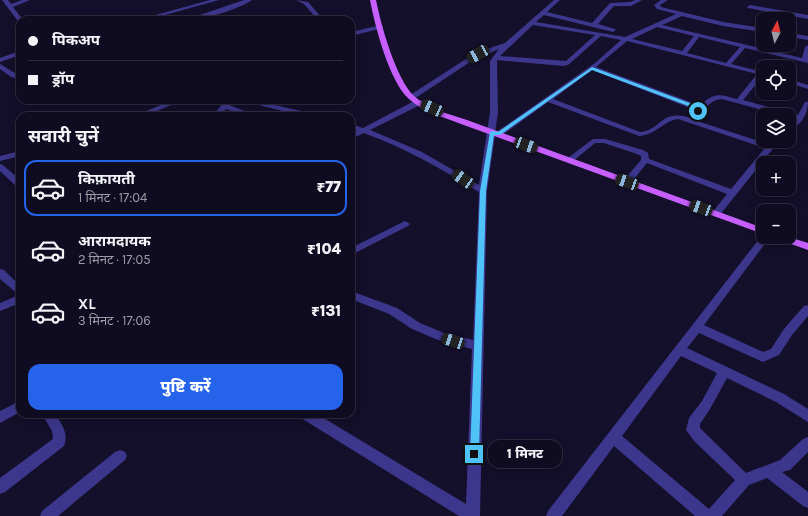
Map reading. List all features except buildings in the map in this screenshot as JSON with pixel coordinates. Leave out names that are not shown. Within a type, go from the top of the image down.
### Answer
[{"type":"main road","points":[[373,0],[396,74],[411,97],[419,102],[495,133],[756,228]]},
{"type":"main road","points":[[796,243],[808,247]]},
{"type":"street","points":[[6,0],[17,16]]},
{"type":"street","points":[[9,6],[27,0]]},
{"type":"street","points":[[155,16],[216,0]]},
{"type":"street","points":[[202,16],[232,7],[249,0]]},
{"type":"street","points":[[299,0],[306,3],[317,16]]},
{"type":"street","points":[[313,418],[473,516],[483,191],[495,133],[495,92],[493,65],[495,58],[506,45],[557,0]]},
{"type":"street","points":[[594,25],[613,3],[628,4],[639,0]]},
{"type":"street","points":[[665,0],[658,4],[658,8],[756,29]]},
{"type":"street","points":[[750,7],[764,7],[808,17]]},
{"type":"street","points":[[543,13],[633,34]]},
{"type":"street","points":[[495,133],[592,68],[633,34],[681,14]]},
{"type":"street","points":[[532,23],[626,39],[756,72]]},
{"type":"street","points":[[655,25],[806,61],[808,46]]},
{"type":"street","points":[[355,33],[381,27]]},
{"type":"street","points":[[495,58],[563,64],[568,63],[600,34]]},
{"type":"street","points":[[683,54],[698,35]]},
{"type":"street","points":[[796,36],[808,38]]},
{"type":"street","points":[[411,97],[478,54],[506,45]]},
{"type":"street","points":[[727,65],[744,46]]},
{"type":"street","points":[[0,60],[16,55]]},
{"type":"street","points":[[0,66],[16,77]]},
{"type":"street","points":[[592,68],[693,106],[698,111]]},
{"type":"street","points":[[739,101],[756,81]]},
{"type":"street","points":[[796,82],[808,87]]},
{"type":"street","points":[[693,121],[698,111],[716,97],[739,101],[800,118]]},
{"type":"street","points":[[546,99],[639,134],[649,133],[663,122],[674,117],[756,139]]},
{"type":"street","points":[[355,135],[419,102]]},
{"type":"street","points":[[148,112],[169,104]]},
{"type":"street","points":[[220,112],[227,104]]},
{"type":"street","points":[[230,104],[246,112]]},
{"type":"street","points":[[260,104],[295,112]]},
{"type":"street","points":[[796,122],[800,118],[808,104]]},
{"type":"street","points":[[355,127],[396,142],[425,155],[483,191]]},
{"type":"street","points":[[569,160],[588,143],[598,141],[640,152],[645,155],[645,160],[627,182]]},
{"type":"street","points":[[716,214],[769,148]]},
{"type":"street","points":[[0,159],[16,154]]},
{"type":"street","points":[[645,160],[733,193]]},
{"type":"street","points":[[0,167],[16,181]]},
{"type":"street","points":[[355,250],[405,224]]},
{"type":"street","points":[[553,516],[761,244]]},
{"type":"street","points":[[0,273],[16,288]]},
{"type":"street","points":[[355,297],[393,311],[416,326],[442,337],[478,346]]},
{"type":"street","points":[[0,306],[16,300]]},
{"type":"street","points":[[697,327],[763,357],[775,352],[788,332],[808,309]]},
{"type":"street","points":[[680,350],[780,398],[808,416]]},
{"type":"street","points":[[724,372],[706,405],[694,422],[693,430],[744,480]]},
{"type":"street","points":[[0,417],[16,408]]},
{"type":"street","points":[[0,487],[59,442],[60,436],[51,418]]},
{"type":"street","points":[[614,437],[706,516]]},
{"type":"street","points":[[712,516],[744,480],[785,465],[808,442]]},
{"type":"street","points":[[47,516],[120,456]]},
{"type":"street","points":[[768,470],[808,502]]},
{"type":"route","points":[[474,454],[483,191],[492,132],[498,134],[592,68],[693,106],[698,111]]}]
